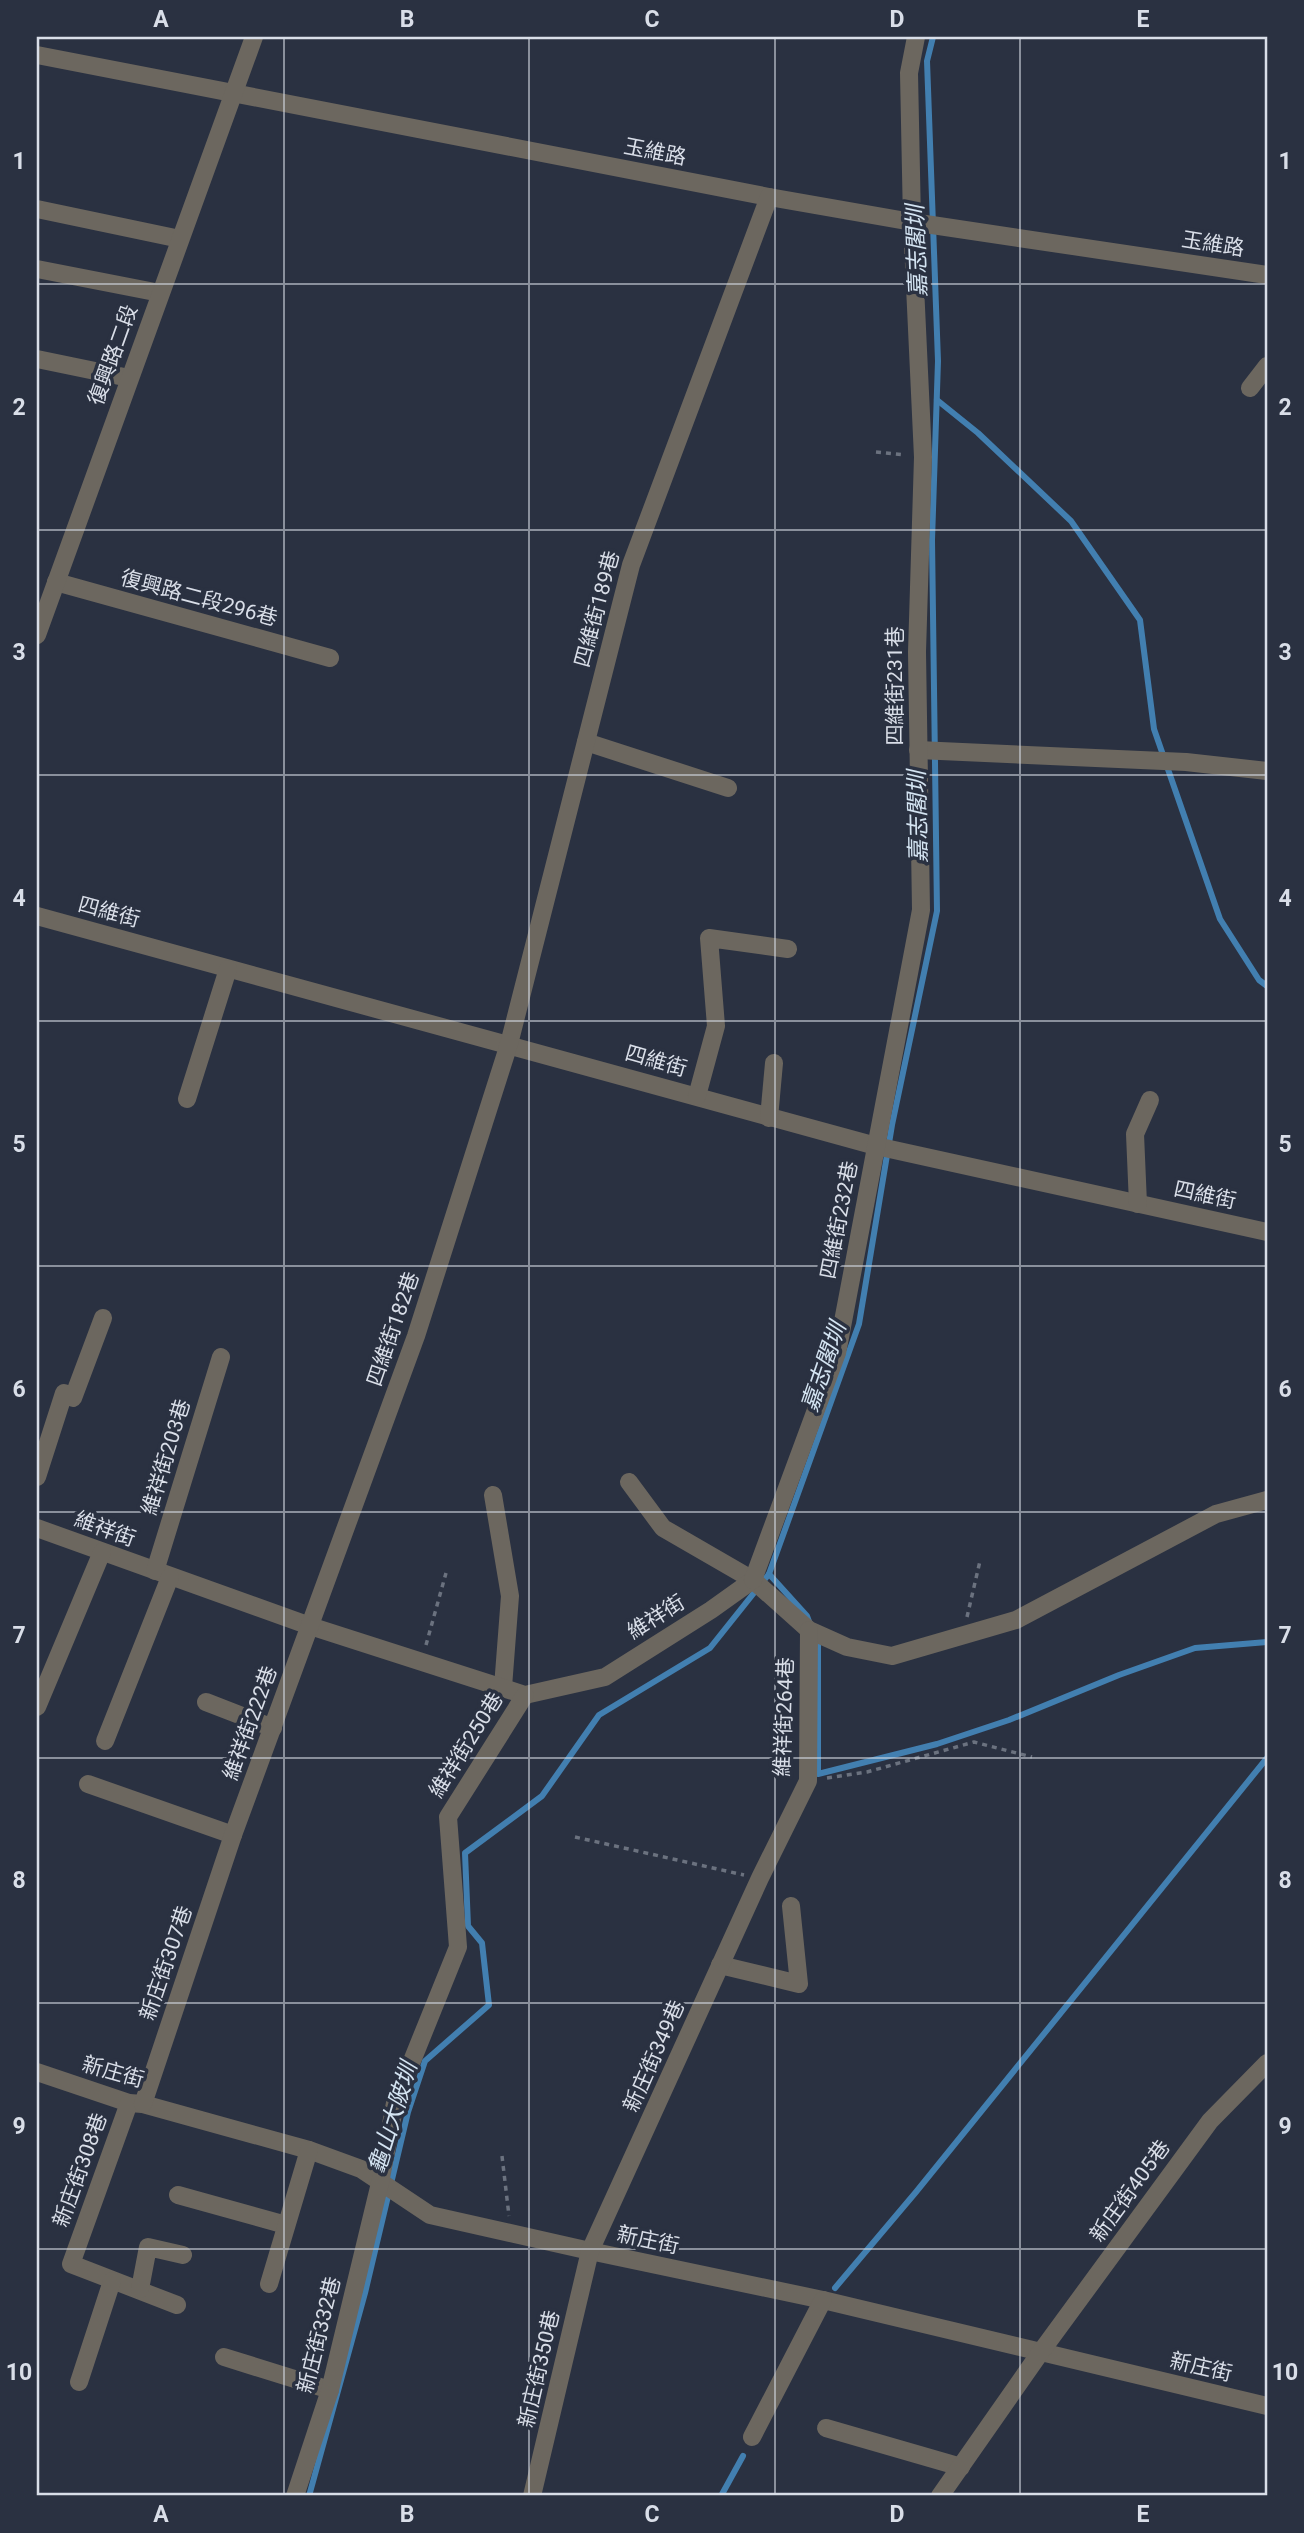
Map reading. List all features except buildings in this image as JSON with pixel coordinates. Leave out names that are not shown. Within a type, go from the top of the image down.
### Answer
[{"type":"street","name":"復興路二段","points":[[37,635],[254,37]]},
{"type":"street","name":"四維街231巷","points":[[876,1146],[921,909],[917,652],[923,457],[912,222],[909,73],[916,37]]},
{"type":"street","name":"玉維路","points":[[37,55],[769,197],[912,222],[1267,275]]},
{"type":"street","name":"四維街189巷","points":[[509,1044],[631,565],[769,197]]},
{"type":"street","points":[[37,209],[180,239]]},
{"type":"street","points":[[37,269],[160,293]]},
{"type":"street","points":[[37,359],[129,378]]},
{"type":"street","points":[[1250,388],[1267,366]]},
{"type":"street","name":"復興路二段296巷","points":[[55,582],[330,658]]},
{"type":"street","points":[[586,742],[728,788]]},
{"type":"street","points":[[918,750],[1186,762],[1267,771]]},
{"type":"street","name":"四維街","points":[[37,916],[876,1146],[1267,1232]]},
{"type":"street","points":[[697,1096],[716,1026],[709,938],[788,949]]},
{"type":"street","points":[[187,1099],[228,969]]},
{"type":"street","name":"四維街182巷","points":[[310,1626],[416,1336],[509,1044]]},
{"type":"street","points":[[769,1118],[774,1063]]},
{"type":"street","points":[[1138,1204],[1135,1134],[1150,1101]]},
{"type":"street","name":"四維街232巷","points":[[753,1580],[837,1353],[876,1146]]},
{"type":"street","points":[[37,1477],[64,1393],[73,1398],[103,1318]]},
{"type":"street","name":"維祥街203巷","points":[[104,1741],[163,1574],[221,1357]]},
{"type":"street","points":[[629,1482],[663,1528],[753,1580],[809,1630],[847,1647],[892,1656],[1016,1620],[1216,1514],[1267,1500]]},
{"type":"street","points":[[493,1495],[510,1596],[504,1641],[503,1687]]},
{"type":"street","name":"維祥街","points":[[37,1528],[310,1626],[525,1695],[605,1677],[753,1580]]},
{"type":"street","points":[[37,1707],[102,1552]]},
{"type":"street","name":"維祥街222巷","points":[[233,1835],[310,1626]]},
{"type":"street","name":"維祥街264巷","points":[[760,1878],[808,1781],[809,1630]]},
{"type":"street","name":"維祥街250巷","points":[[380,2183],[396,2103],[458,1947],[448,1817],[525,1695]]},
{"type":"street","points":[[206,1702],[273,1728]]},
{"type":"street","points":[[88,1784],[233,1835]]},
{"type":"street","name":"新庄街307巷","points":[[136,2104],[233,1835]]},
{"type":"street","name":"新庄街349巷","points":[[590,2252],[760,1878]]},
{"type":"street","points":[[720,1965],[799,1984],[791,1906]]},
{"type":"street","name":"新庄街405巷","points":[[940,2496],[1040,2353],[1210,2121],[1267,2063]]},
{"type":"street","name":"新庄街","points":[[37,2072],[136,2104],[309,2150],[361,2169],[430,2215],[823,2301],[1267,2406]]},
{"type":"street","name":"新庄街308巷","points":[[136,2104],[71,2264],[177,2305]]},
{"type":"street","points":[[269,2284],[309,2150]]},
{"type":"street","name":"新庄街332巷","points":[[295,2496],[330,2390],[380,2183]]},
{"type":"street","points":[[178,2195],[286,2225]]},
{"type":"street","points":[[140,2289],[148,2247],[183,2255]]},
{"type":"street","name":"新庄街350巷","points":[[532,2496],[590,2252]]},
{"type":"street","points":[[79,2382],[112,2281]]},
{"type":"street","points":[[752,2437],[823,2301]]},
{"type":"street","points":[[224,2357],[330,2390]]},
{"type":"street","points":[[826,2428],[961,2467]]},
{"type":"path","points":[[876,452],[923,457]]},
{"type":"path","points":[[962,1636],[980,1561]]},
{"type":"path","points":[[421,1661],[446,1573]]},
{"type":"path","points":[[808,1781],[867,1772],[974,1742],[1032,1757]]},
{"type":"path","points":[[575,1837],[760,1878]]},
{"type":"path","points":[[502,2156],[511,2233]]},
{"type":"waterway","name":"嘉志閣圳","points":[[309,2496],[365,2293],[408,2112],[425,2061],[489,2005],[482,1943],[468,1926],[465,1853],[542,1796],[599,1715],[710,1648],[769,1574],[859,1324],[892,1125],[937,911],[932,540],[938,361],[927,61],[933,37]]},
{"type":"waterway","points":[[937,400],[978,433],[1071,521],[1140,620],[1154,729],[1220,919],[1259,980],[1267,986]]},
{"type":"waterway","points":[[769,1574],[807,1616],[810,1624]]},
{"type":"waterway","points":[[815,1637],[818,1644],[818,1774],[937,1744],[1009,1720],[1119,1675],[1195,1648],[1267,1642]]},
{"type":"waterway","points":[[835,2288],[916,2192],[1267,1758]]},
{"type":"waterway","points":[[721,2496],[743,2456]]},
{"type":"water label","name":"龜山大陂圳","points":[[393,2118]]}]
